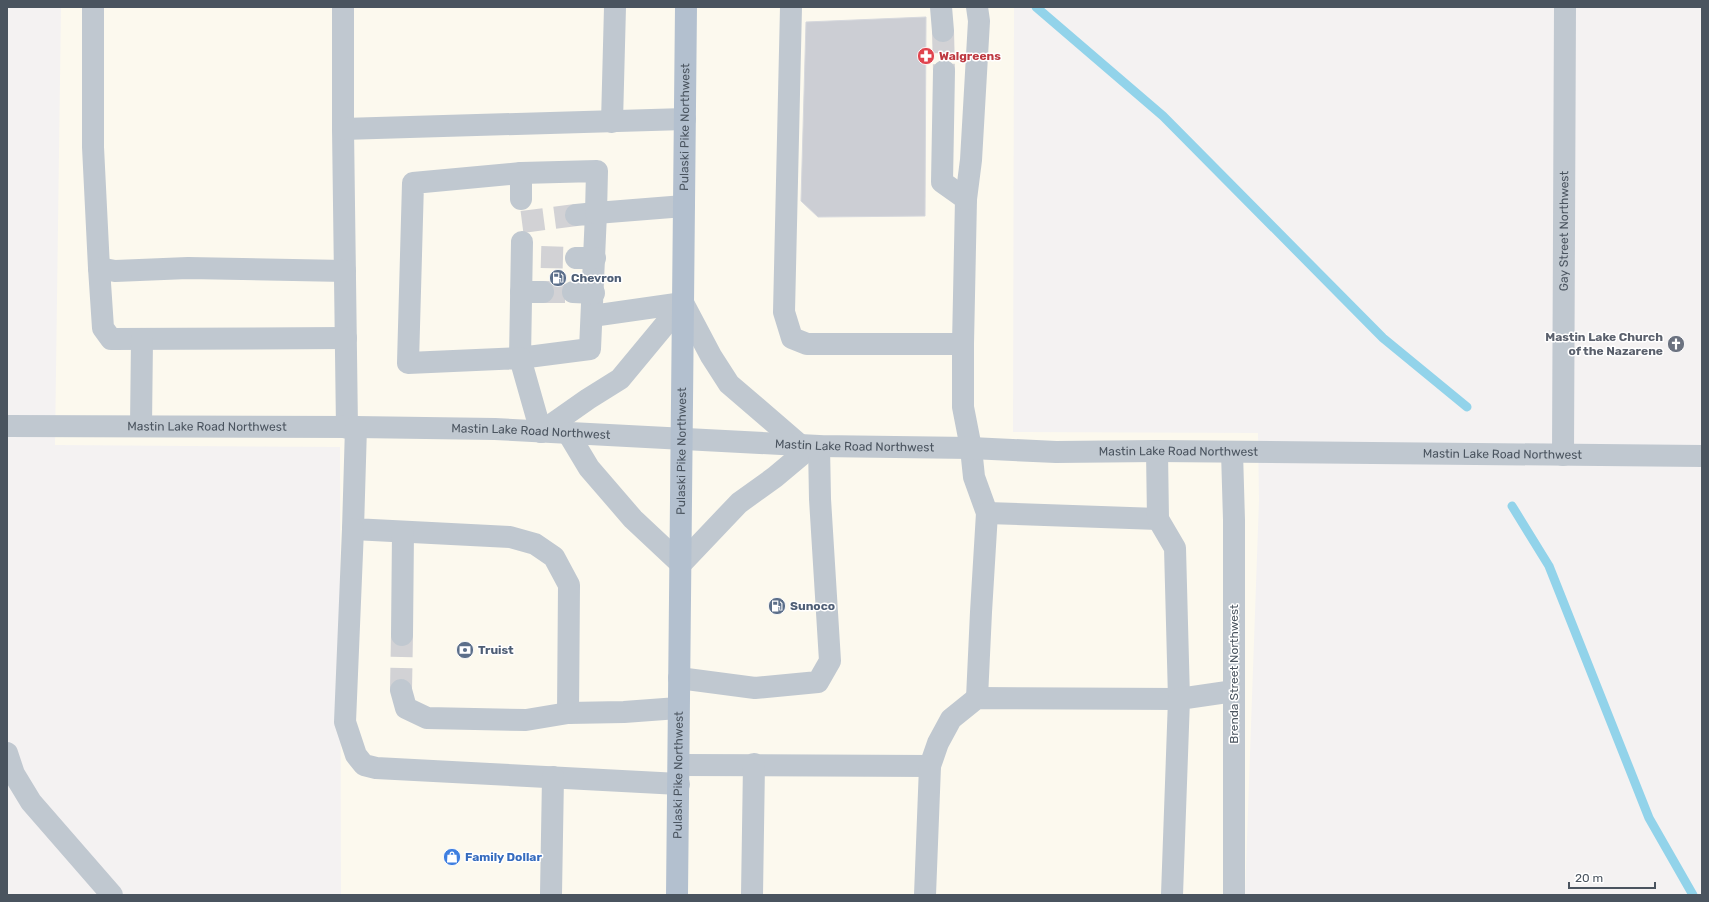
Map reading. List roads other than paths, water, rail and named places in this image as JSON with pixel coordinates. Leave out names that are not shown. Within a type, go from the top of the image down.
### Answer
[{"type":"main road","name":"Pulaski Pike Northwest","points":[[677,895],[686,7]]},
{"type":"street","points":[[93,7],[93,147],[103,328],[112,339],[346,338]]},
{"type":"street","points":[[343,7],[346,338],[352,427],[353,529],[345,722],[356,755],[364,765],[376,768],[553,777],[679,775],[754,764],[930,766]]},
{"type":"street","points":[[612,122],[615,7]]},
{"type":"street","points":[[791,7],[784,312],[792,338],[807,344],[963,344]]},
{"type":"street","points":[[941,7],[943,31]]},
{"type":"street","points":[[977,7],[979,21],[966,199],[963,344],[963,407],[974,478],[987,513],[977,698]]},
{"type":"street","name":"Gay Street Northwest","points":[[1563,455],[1565,7]]},
{"type":"street","points":[[944,71],[942,182],[966,199]]},
{"type":"street","points":[[343,130],[685,120]]},
{"type":"street","points":[[597,171],[586,214],[583,292],[592,316],[590,349],[520,358],[408,363],[413,183],[521,173],[597,171]]},
{"type":"street","points":[[521,173],[521,199]]},
{"type":"street","points":[[586,214],[684,206]]},
{"type":"street","points":[[528,252],[521,292],[520,358],[541,432],[588,399],[620,379],[683,304]]},
{"type":"street","points":[[99,268],[115,271],[188,268],[345,271]]},
{"type":"street","points":[[521,292],[543,292]]},
{"type":"street","points":[[592,316],[683,304]]},
{"type":"street","points":[[679,678],[755,688],[818,682],[830,662],[820,499],[811,445],[729,384],[710,356],[683,304]]},
{"type":"street","points":[[141,426],[142,339]]},
{"type":"street","name":"Mastin Lake Road Northwest","points":[[7,426],[352,427],[541,432],[811,445],[970,448],[1056,452],[1157,451],[1702,456]]},
{"type":"street","points":[[568,433],[589,468],[633,519],[681,564],[739,503],[811,445]]},
{"type":"street","points":[[1157,451],[1158,519],[1175,548],[1179,699],[1172,895]]},
{"type":"street","name":"Brenda Street Northwest","points":[[1232,452],[1234,520],[1234,895]]},
{"type":"street","points":[[987,513],[1158,519]]},
{"type":"street","points":[[353,529],[510,537],[536,544],[554,557],[569,585],[568,713]]},
{"type":"street","points":[[402,635],[403,532]]},
{"type":"street","points":[[401,690],[406,708],[426,718],[526,720],[568,713],[624,712],[678,708]]},
{"type":"street","points":[[925,895],[930,766],[938,743],[951,719],[977,698],[1179,699],[1234,690]]},
{"type":"street","points":[[7,753],[14,774],[31,802],[112,895]]},
{"type":"street","points":[[752,895],[754,764]]},
{"type":"street","points":[[551,894],[553,777]]},
{"type":"waterway","points":[[1036,7],[1163,116],[1383,338],[1467,407]]},
{"type":"waterway","points":[[1512,506],[1549,566],[1649,818],[1693,895]]},
{"type":"tunnel","points":[[943,31],[944,71]]},
{"type":"tunnel","points":[[522,222],[576,215]]},
{"type":"tunnel","points":[[541,257],[576,258]]},
{"type":"tunnel","points":[[543,292],[573,292]]},
{"type":"tunnel","points":[[401,690],[402,635]]},
{"type":"place","name":"Walgreens","points":[[926,56]]},
{"type":"place","name":"Chevron","points":[[558,278]]},
{"type":"place","name":"Mastin Lake Church of the Nazarene","points":[[1676,344]]},
{"type":"place","name":"Sunoco","points":[[777,606]]},
{"type":"place","name":"Truist","points":[[465,650]]},
{"type":"place","name":"Family Dollar","points":[[452,857]]}]
